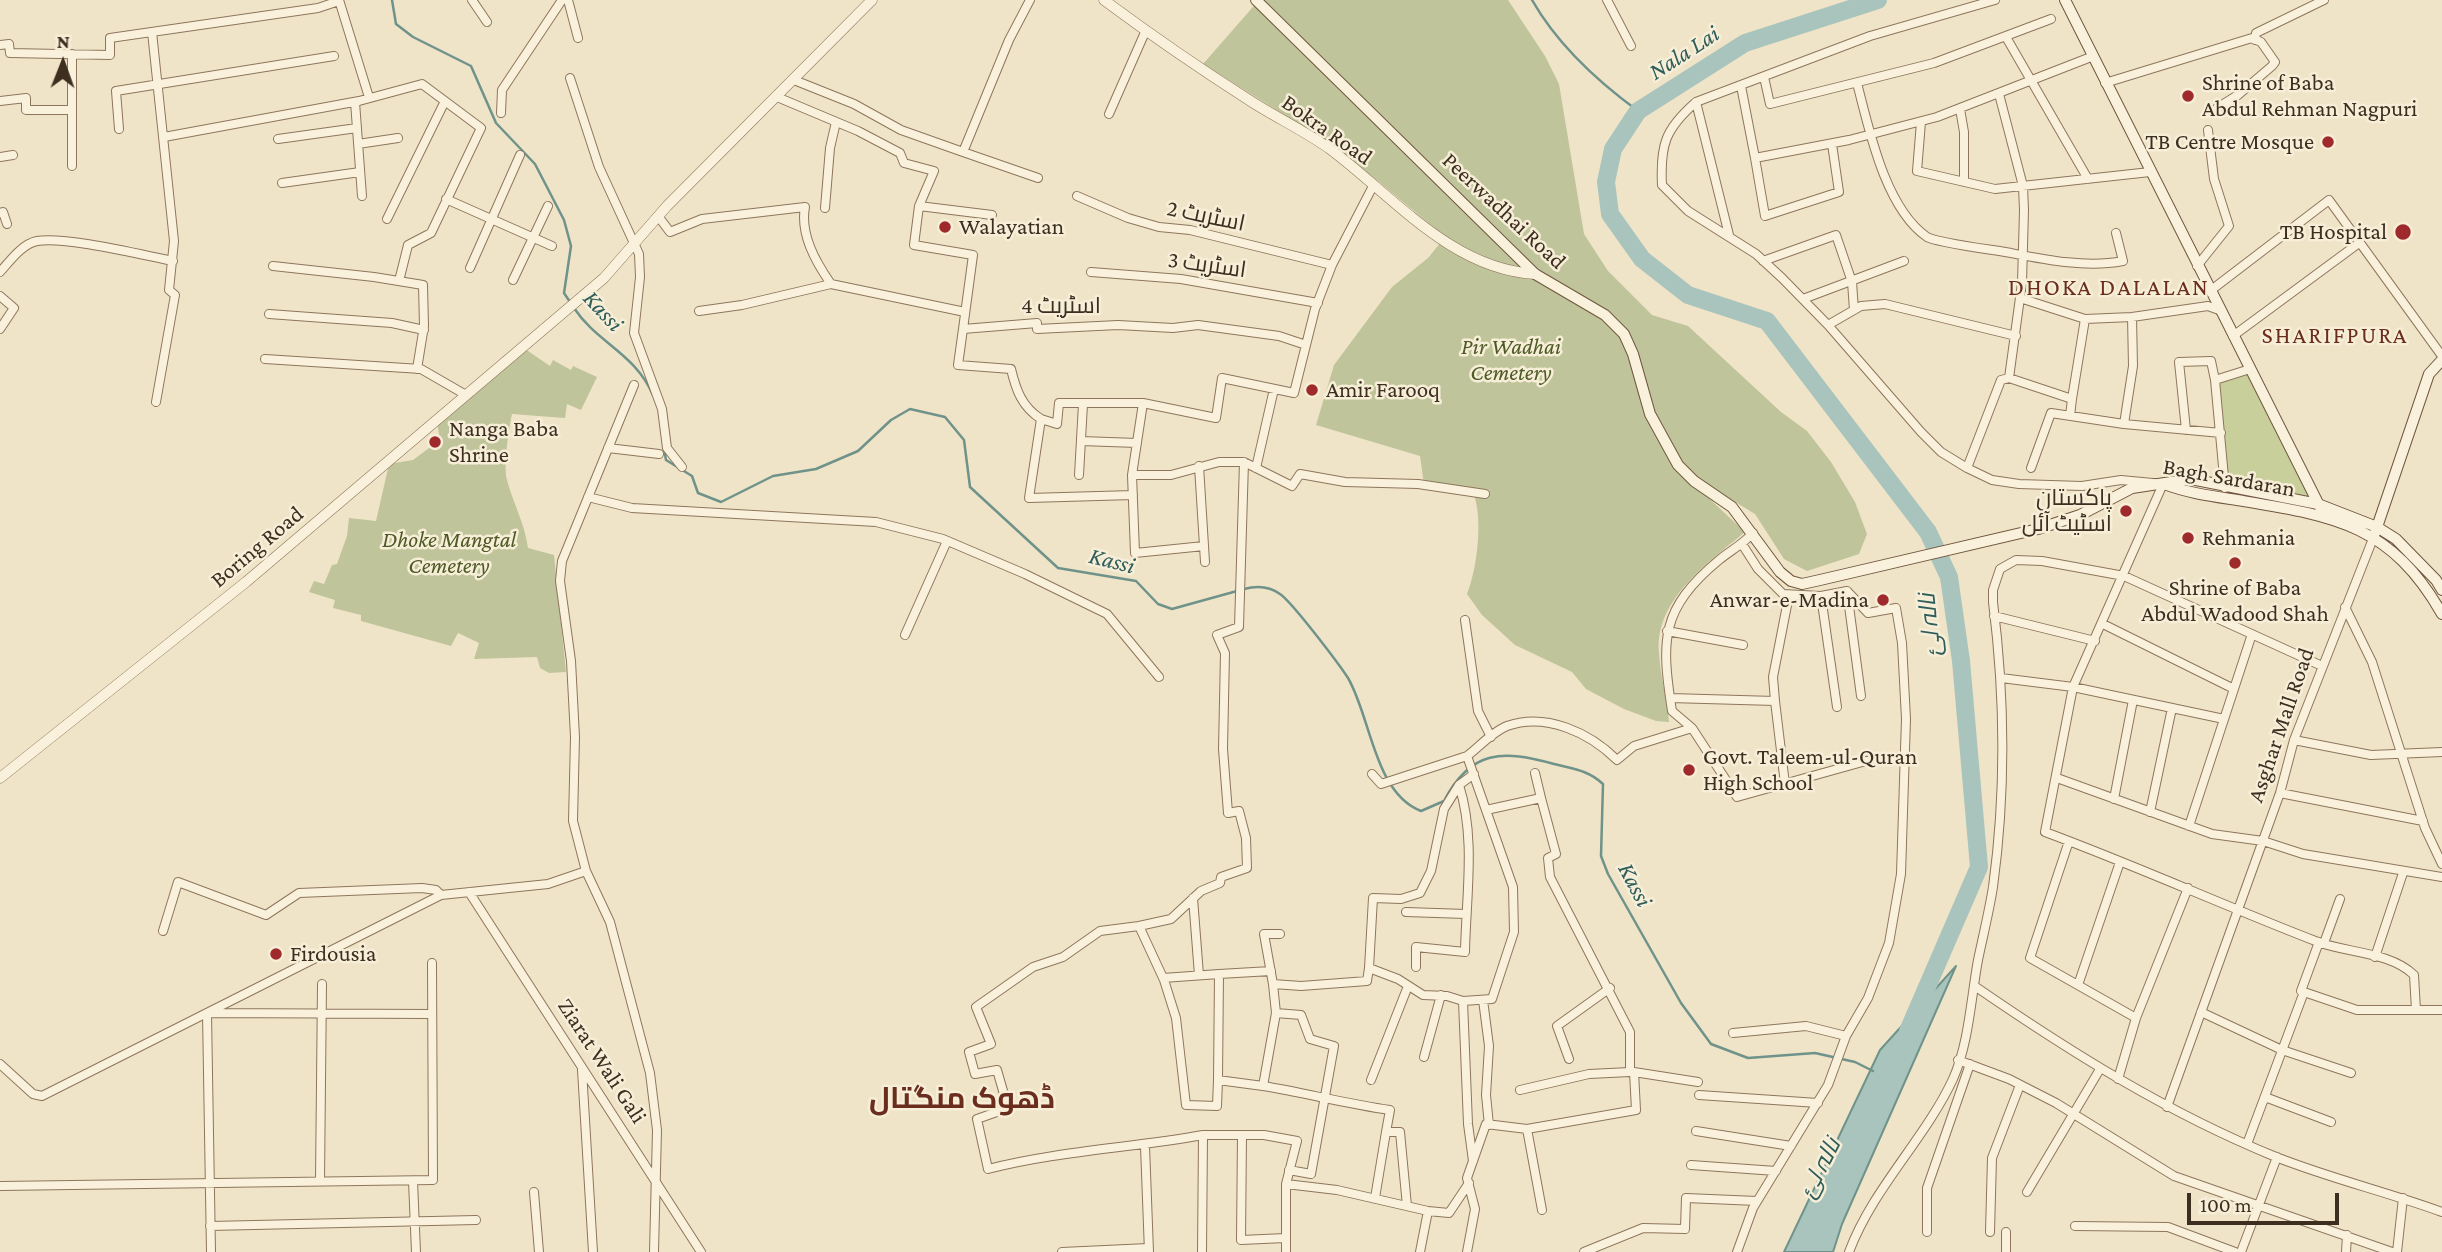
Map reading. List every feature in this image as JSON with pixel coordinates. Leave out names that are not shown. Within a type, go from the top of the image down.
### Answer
[{"type":"main road","name":"Peerwadhai Road","points":[[1256,0],[1535,274],[1605,314],[1624,334],[1633,354],[1650,414],[1673,456],[1694,481],[1732,507],[1754,533],[1771,560]]},
{"type":"main road","points":[[2066,4],[2323,515]]},
{"type":"main road","name":"Asghar Mall Road","points":[[2375,532],[2429,374],[2442,358]]},
{"type":"main road","points":[[2163,484],[2191,479],[2225,483],[2318,504],[2375,532],[2396,539],[2437,580],[2442,590]]},
{"type":"main road","name":"Bagh Sardaran","points":[[1771,560],[1791,581],[1802,584],[2038,529],[2091,510],[2132,488],[2163,484],[2189,493],[2323,515],[2375,532]]},
{"type":"main road","points":[[2375,532],[2423,581],[2442,614]]},
{"type":"street","points":[[472,0],[487,22]]},
{"type":"street","points":[[501,113],[502,90],[562,0]]},
{"type":"street","points":[[568,0],[578,38]]},
{"type":"street","name":"Boring Road","points":[[0,778],[236,591],[604,278],[658,216],[872,0]]},
{"type":"street","points":[[963,152],[1009,40],[1030,0]]},
{"type":"street","name":"Bokra Road","points":[[1104,0],[1329,149],[1449,244],[1520,273],[1535,274]]},
{"type":"street","points":[[1607,0],[1631,46]]},
{"type":"street","points":[[1995,0],[1870,36],[1696,102],[1673,122],[1661,154],[1662,185],[1688,211],[1729,235],[1763,261],[1828,325],[1920,432],[1941,452],[1966,468],[1992,480],[2018,484],[2082,486],[2121,480],[2163,484],[2073,687],[2045,832],[2321,943],[2375,957],[2414,975],[2416,1010]]},
{"type":"street","points":[[2255,40],[2256,33],[2324,0]]},
{"type":"street","points":[[0,45],[9,44],[10,53],[110,55],[110,38],[318,8],[339,1],[368,94]]},
{"type":"street","points":[[1764,77],[1770,104],[1934,62],[2051,19]]},
{"type":"street","points":[[1109,114],[1146,30]]},
{"type":"street","points":[[152,32],[174,241],[169,290],[176,295],[156,402]]},
{"type":"street","points":[[2006,37],[2088,179]]},
{"type":"street","points":[[2105,83],[2255,40],[2261,42],[2274,62],[2272,66],[2238,95],[2217,108]]},
{"type":"street","points":[[72,54],[72,166]]},
{"type":"street","points":[[119,129],[116,92],[334,56]]},
{"type":"street","points":[[1755,158],[1832,144],[1921,122],[2091,57]]},
{"type":"street","points":[[570,78],[599,167],[639,254],[640,277],[634,333],[662,409],[667,448],[682,467]]},
{"type":"street","points":[[794,80],[854,104],[901,130],[1038,178]]},
{"type":"street","points":[[1857,83],[1883,176],[1907,215],[1928,238],[2100,265],[2123,261],[2116,233]]},
{"type":"street","points":[[164,137],[355,102],[422,84],[481,128],[431,233],[408,245],[399,281]]},
{"type":"street","points":[[1741,86],[1765,216],[1839,192],[1832,144]]},
{"type":"street","points":[[1999,94],[2023,186],[2024,255],[2009,378]]},
{"type":"street","points":[[777,97],[900,153],[904,163],[934,171],[919,206],[914,245],[973,255],[958,365],[1010,369],[1028,411],[1057,424],[1059,403],[1143,403],[1216,418],[1222,378],[1294,393],[1318,303],[1332,265],[1373,186]]},
{"type":"street","points":[[0,101],[26,98],[26,110],[71,110]]},
{"type":"street","points":[[355,102],[362,196]]},
{"type":"street","points":[[387,219],[445,102]]},
{"type":"street","points":[[1696,102],[1729,235]]},
{"type":"street","points":[[1960,109],[1964,132],[1964,183]]},
{"type":"street","points":[[825,208],[830,148],[836,122]]},
{"type":"street","points":[[1921,122],[1917,171],[1964,183],[1995,189],[2150,172]]},
{"type":"street","points":[[278,139],[357,128]]},
{"type":"street","points":[[2197,266],[2229,226],[2214,179],[2208,130]]},
{"type":"street","points":[[359,145],[398,138]]},
{"type":"street","points":[[0,157],[13,155]]},
{"type":"street","points":[[470,268],[520,155]]},
{"type":"street","points":[[282,183],[360,172]]},
{"type":"street","name":"اسٹریٹ 2","points":[[1077,196],[1149,224],[1189,230],[1332,265]]},
{"type":"street","points":[[446,199],[552,246]]},
{"type":"street","points":[[2210,291],[2329,200],[2442,358]]},
{"type":"street","points":[[513,280],[548,206]]},
{"type":"street","points":[[919,206],[992,215]]},
{"type":"street","points":[[658,216],[670,232],[702,219],[805,207],[802,226],[816,262],[831,284]]},
{"type":"street","points":[[0,213],[3,212],[8,224]]},
{"type":"street","points":[[1763,261],[1836,235],[1852,282],[1854,310]]},
{"type":"street","points":[[0,272],[23,248],[36,241],[60,241],[173,261]]},
{"type":"street","points":[[2233,336],[2358,243]]},
{"type":"street","points":[[1803,299],[1904,261]]},
{"type":"street","points":[[273,266],[423,285],[424,330],[417,369]]},
{"type":"street","name":"اسٹریٹ 3","points":[[1091,272],[1181,279],[1318,303]]},
{"type":"street","points":[[699,310],[742,304],[831,284],[965,312]]},
{"type":"street","points":[[0,296],[14,308],[0,329]]},
{"type":"street","points":[[2020,298],[2085,319],[2132,317],[2208,306],[2219,310]]},
{"type":"street","points":[[1828,325],[1873,303],[1905,306],[1946,320],[2016,336]]},
{"type":"street","points":[[269,314],[392,323],[424,330]]},
{"type":"street","points":[[2124,424],[2133,366],[2132,317]]},
{"type":"street","points":[[2070,416],[2085,319]]},
{"type":"street","name":"اسٹریٹ 4","points":[[963,329],[1037,323],[1037,329],[1118,325],[1173,328],[1198,325],[1279,336],[1306,345]]},
{"type":"street","points":[[265,359],[417,369],[466,395]]},
{"type":"street","points":[[2186,430],[2179,362],[2211,361],[2221,432],[2224,498]]},
{"type":"street","points":[[2215,380],[2249,369]]},
{"type":"street","points":[[1966,468],[2001,380],[2009,378],[2072,399]]},
{"type":"street","points":[[634,385],[562,561],[560,581],[571,661],[575,737],[573,821],[586,871],[610,922],[650,1073],[657,1130],[654,1252]]},
{"type":"street","points":[[1256,468],[1274,389]]},
{"type":"street","points":[[1143,403],[1132,475],[1135,553],[1204,546]]},
{"type":"street","points":[[1079,475],[1083,404]]},
{"type":"street","points":[[2031,468],[2050,413],[2124,424],[2221,432]]},
{"type":"street","points":[[1041,419],[1030,498],[1133,495]]},
{"type":"street","points":[[1081,442],[1137,443]]},
{"type":"street","points":[[608,448],[659,454]]},
{"type":"street","points":[[1244,462],[1239,627],[1217,635],[1225,653],[1223,749],[1228,813],[1239,811],[1246,838],[1247,868],[1222,877],[1220,883],[1201,891],[1171,919],[1100,931],[1063,957],[1033,967],[976,1007],[990,1044],[969,1052],[975,1074],[997,1070],[1008,1108],[977,1119],[988,1169],[1029,1159],[1145,1146],[1203,1135],[1297,1140],[1286,1184],[1286,1252]]},
{"type":"street","points":[[1132,475],[1171,475],[1199,466],[1244,462],[1292,486],[1300,474],[1345,482],[1418,484],[1485,494]]},
{"type":"street","points":[[1199,466],[1205,562]]},
{"type":"street","points":[[588,497],[632,508],[876,522],[947,541],[1025,574],[1107,614],[1159,677]]},
{"type":"street","name":"Asghar Mall Road","points":[[2166,1107],[2280,793],[2294,740],[2375,532]]},
{"type":"street","points":[[1754,533],[1695,583],[1672,615],[1664,659],[1672,711],[1692,728],[1737,797],[1870,761],[1905,757]]},
{"type":"street","points":[[905,635],[947,541]]},
{"type":"street","points":[[1742,544],[1769,583],[1783,594],[1821,596],[1847,591]]},
{"type":"street","points":[[1849,1252],[1876,1199],[1953,1079],[1976,987],[1998,840],[2003,756],[2001,678],[1993,590],[1996,578],[2008,562],[2042,561],[2124,576],[2322,666]]},
{"type":"street","points":[[1847,591],[1861,696]]},
{"type":"street","points":[[1737,1252],[1757,1200],[1828,1085],[1846,1036],[1868,998],[1889,943],[1901,874],[1905,757],[1904,679],[1896,608],[1868,613],[1847,591]]},
{"type":"street","points":[[1785,784],[1773,677],[1789,595]]},
{"type":"street","points":[[1821,596],[1838,707]]},
{"type":"street","points":[[2345,607],[2372,662],[2423,821],[2442,864]]},
{"type":"street","points":[[1994,616],[2095,641]]},
{"type":"street","points":[[1465,620],[1478,710],[1491,737]]},
{"type":"street","points":[[2102,624],[2234,689]]},
{"type":"street","points":[[1667,631],[1744,645]]},
{"type":"street","points":[[2189,826],[2252,634]]},
{"type":"street","points":[[2001,678],[2073,687],[2224,719]]},
{"type":"street","points":[[1670,698],[1775,701]]},
{"type":"street","points":[[2114,799],[2133,700]]},
{"type":"street","points":[[2150,812],[2172,708]]},
{"type":"street","points":[[1372,774],[1381,784],[1397,781],[1467,756],[1506,727],[1531,721],[1549,722],[1598,741],[1617,760],[1634,746],[1692,728]]},
{"type":"street","points":[[2294,740],[2371,755],[2442,752]]},
{"type":"street","points":[[1369,968],[1423,995],[1441,995],[1463,1001],[1492,999],[1514,932],[1513,887],[1467,756]]},
{"type":"street","points":[[1286,1184],[1337,1189],[1428,1211],[1449,1213],[1469,1182],[1486,1124],[1527,1129],[1636,1110],[1630,1032],[1610,988],[1550,877],[1548,858],[1556,854],[1535,773]]},
{"type":"street","points":[[1273,984],[1301,986],[1367,981],[1373,898],[1401,899],[1420,893],[1431,871],[1444,809],[1459,785],[1474,774]]},
{"type":"street","points":[[2057,778],[2212,834],[2263,841],[2303,854],[2403,873],[2442,877]]},
{"type":"street","points":[[1416,967],[1416,947],[1465,952],[1469,854],[1466,806],[1459,785]]},
{"type":"street","points":[[2280,793],[2423,821]]},
{"type":"street","points":[[1486,810],[1541,798]]},
{"type":"street","points":[[2068,841],[2030,958],[2136,1018]]},
{"type":"street","points":[[2078,985],[2120,862]]},
{"type":"street","points":[[0,1064],[33,1094],[42,1096],[441,895],[548,884],[586,871]]},
{"type":"street","points":[[2375,957],[2403,873]]},
{"type":"street","points":[[163,931],[178,882],[267,915],[299,893],[422,888],[436,890],[441,895]]},
{"type":"street","points":[[2118,1079],[2136,1018],[2188,888]]},
{"type":"street","name":"Ziarat Wali Gali","points":[[469,892],[701,1252]]},
{"type":"street","points":[[1193,898],[1199,975]]},
{"type":"street","points":[[2340,899],[2300,989],[2357,1010],[2442,1010]]},
{"type":"street","points":[[1406,912],[1466,914]]},
{"type":"street","points":[[1139,926],[1164,978],[1176,1018],[1186,1105],[1217,1106],[1219,974]]},
{"type":"street","points":[[1264,1086],[1276,1013],[1264,934],[1280,934]]},
{"type":"street","points":[[0,1186],[433,1180],[432,963]]},
{"type":"street","points":[[1164,978],[1271,971]]},
{"type":"street","points":[[320,1181],[322,984]]},
{"type":"street","points":[[1371,1080],[1408,986]]},
{"type":"street","points":[[1976,987],[2100,1069],[2166,1107],[2277,1157],[2442,1212]]},
{"type":"street","points":[[1569,1059],[1557,1026],[1610,988]]},
{"type":"street","points":[[2247,1144],[2304,992]]},
{"type":"street","points":[[1424,1057],[1441,995]]},
{"type":"street","points":[[1483,1000],[1489,1046],[1486,1095],[1489,1125]]},
{"type":"street","points":[[1463,1001],[1468,1124],[1473,1161]]},
{"type":"street","points":[[2201,1012],[2282,1051],[2351,1073]]},
{"type":"street","points":[[207,1013],[432,1014]]},
{"type":"street","points":[[207,1013],[211,1252]]},
{"type":"street","points":[[1276,1013],[1301,1015],[1310,1039],[1334,1046],[1311,1174],[1289,1170]]},
{"type":"street","points":[[1733,1033],[1806,1026],[1846,1036]]},
{"type":"street","points":[[1958,1060],[2020,1085],[2073,1113],[2174,1176],[2395,1252],[2403,1198]]},
{"type":"street","points":[[1927,1232],[1927,1188],[1970,1064]]},
{"type":"street","points":[[582,1067],[593,1252]]},
{"type":"street","points":[[2027,1192],[2100,1069]]},
{"type":"street","points":[[1520,1090],[1589,1074],[1632,1072],[1698,1082]]},
{"type":"street","points":[[1218,1080],[1300,1092],[1324,1100],[1390,1110],[1375,1198]]},
{"type":"street","points":[[1990,1232],[1993,1158],[2020,1085]]},
{"type":"street","points":[[1699,1095],[1818,1103]]},
{"type":"street","points":[[2264,1097],[2331,1122]]},
{"type":"street","points":[[1527,1129],[1542,1210]]},
{"type":"street","points":[[1696,1131],[1791,1146]]},
{"type":"street","points":[[1386,1132],[1400,1132],[1407,1206]]},
{"type":"street","points":[[1202,1252],[1203,1135]]},
{"type":"street","points":[[1242,1135],[1241,1240],[1285,1238]]},
{"type":"street","points":[[1062,1252],[1149,1250],[1145,1146]]},
{"type":"street","points":[[2241,1252],[2277,1157]]},
{"type":"street","points":[[1691,1165],[1776,1171]]},
{"type":"street","points":[[413,1181],[416,1252]]},
{"type":"street","points":[[1467,1252],[1475,1209],[1469,1182]]},
{"type":"street","points":[[534,1192],[539,1252]]},
{"type":"street","points":[[1584,1252],[1643,1228],[1685,1229],[1686,1198],[1757,1200]]},
{"type":"street","points":[[1420,1252],[1428,1211]]},
{"type":"street","points":[[210,1226],[476,1220]]},
{"type":"street","points":[[2074,1226],[2168,1227],[2193,1234],[2235,1252]]},
{"type":"street","points":[[2006,1232],[2006,1252]]},
{"type":"street","points":[[2346,1252],[2347,1235]]},
{"type":"green space","name":"Pir Wadhai Cemetery","points":[[1259,0],[1508,0],[1545,56],[1559,84],[1584,234],[1608,271],[1652,315],[1688,326],[1781,412],[1807,431],[1831,462],[1855,502],[1867,534],[1859,554],[1807,571],[1784,559],[1755,514],[1671,463],[1745,532],[1687,583],[1666,615],[1660,633],[1659,652],[1669,722],[1656,721],[1624,709],[1586,689],[1572,672],[1515,645],[1482,615],[1467,594],[1478,545],[1478,518],[1474,495],[1424,485],[1420,456],[1316,425],[1334,365],[1392,287],[1428,258],[1445,237],[1373,177],[1318,136],[1203,64]]},
{"type":"green space","name":"Dhoke Mangtal Cemetery","points":[[525,349],[550,366],[553,360],[571,370],[573,366],[597,377],[581,410],[567,404],[565,418],[512,414],[507,447],[507,480],[528,548],[554,555],[566,672],[549,673],[540,668],[537,657],[474,659],[479,643],[458,633],[451,646],[361,621],[361,615],[333,608],[335,600],[309,592],[314,581],[324,584],[332,565],[337,564],[347,536],[349,518],[376,521],[389,464],[413,460],[429,448],[441,446],[437,422]]},
{"type":"green space","points":[[2250,369],[2317,502],[2225,483],[2215,380]]},
{"type":"water","name":"نالہ لئ","points":[[1956,966],[1842,1224],[1833,1252],[1784,1252],[1880,1050]]},
{"type":"waterway","name":"Kassi","points":[[392,0],[396,24],[413,37],[471,66],[496,123],[535,164],[564,220],[571,246],[564,293],[570,302]]},
{"type":"waterway","points":[[1532,0],[1553,32],[1579,61],[1638,111]]},
{"type":"waterway","name":"نالہ لئ","points":[[1878,0],[1745,43],[1638,111],[1613,149],[1606,182],[1610,214],[1642,259],[1688,295],[1767,321],[1928,532],[1949,577],[1961,661],[1979,867],[1908,1031]]},
{"type":"waterway","name":"Kassi","points":[[574,308],[583,320],[636,369],[653,395]]},
{"type":"waterway","name":"Kassi","points":[[664,449],[666,460],[692,476],[698,493],[721,502],[773,476],[816,469],[858,451],[891,420],[910,409],[945,417],[964,440],[970,487],[1058,568],[1136,581],[1158,604],[1172,609],[1237,591]]},
{"type":"waterway","name":"Kassi","points":[[1244,589],[1262,587],[1280,594],[1315,634],[1348,678],[1383,771],[1393,788],[1405,802],[1421,811],[1444,801],[1465,771],[1490,758],[1504,756],[1536,759],[1580,771],[1603,784],[1601,856],[1608,874],[1681,1003],[1711,1044],[1748,1058],[1815,1053],[1855,1062],[1873,1071]]},
{"type":"place","name":"Shrine of Baba Abdul Rehman Nagpuri","points":[[2188,96]]},
{"type":"place","name":"TB Centre Mosque","points":[[2328,142]]},
{"type":"place","name":"Walayatian","points":[[945,227]]},
{"type":"place","name":"TB Hospital","points":[[2403,232]]},
{"type":"place","name":"Amir Farooq","points":[[1312,390]]},
{"type":"place","name":"Nanga Baba Shrine","points":[[435,442]]},
{"type":"place","name":"پاکستان اسٹیٹ آئل","points":[[2126,511]]},
{"type":"place","name":"Rehmania","points":[[2188,538]]},
{"type":"place","name":"Shrine of Baba Abdul Wadood Shah","points":[[2235,563]]},
{"type":"place","name":"Anwar-e-Madina","points":[[1883,600]]},
{"type":"place","name":"Govt. Taleem-ul-Quran High School","points":[[1689,770]]},
{"type":"place","name":"Firdousia","points":[[276,954]]},
{"type":"district","name":"DHOKA DALALAN","points":[[2109,288]]},
{"type":"district","name":"SHARIFPURA","points":[[2335,336]]},
{"type":"district","name":"ڈھوک منگتال","points":[[962,1099]]},
{"type":"water label","name":"Nala Lai","points":[[1684,53]]}]
